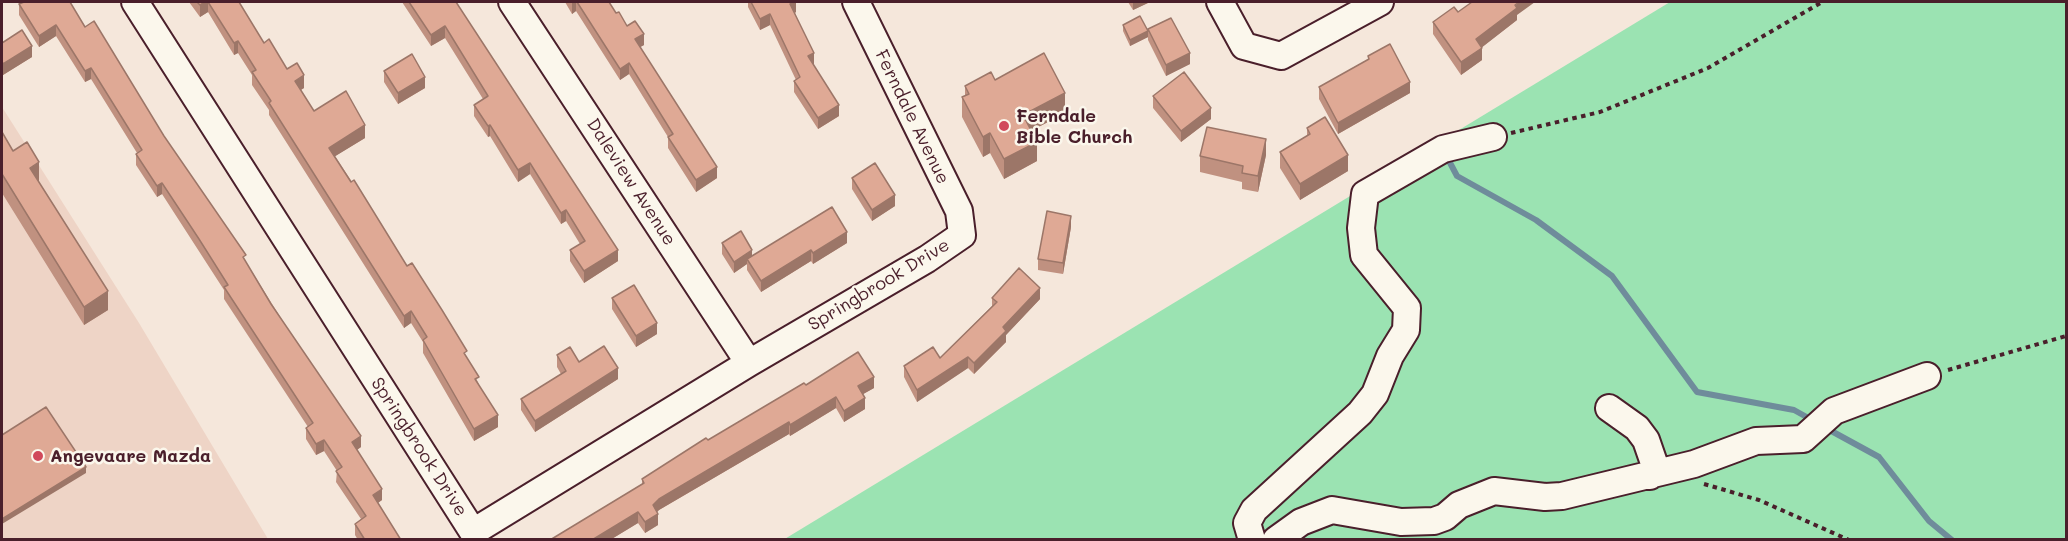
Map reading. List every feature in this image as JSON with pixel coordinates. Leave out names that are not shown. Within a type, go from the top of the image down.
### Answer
[{"type":"street","name":"Springbrook Drive","points":[[135,2],[473,532],[749,363],[927,259],[962,235]]},
{"type":"street","name":"Daleview Avenue","points":[[512,2],[749,363]]},
{"type":"street","name":"Ferndale Avenue","points":[[856,2],[959,211],[962,235]]},
{"type":"street","points":[[1221,2],[1244,46],[1281,56],[1380,2]]},
{"type":"street","points":[[1252,540],[1248,523],[1254,510],[1360,413],[1375,394],[1390,356],[1406,330],[1407,308],[1364,255],[1361,228],[1365,194],[1443,149],[1493,137]]},
{"type":"street","points":[[1276,540],[1301,522],[1332,510],[1401,522],[1434,521],[1449,528],[1459,505],[1494,491],[1545,497],[1562,496],[1694,464],[1756,441],[1806,437],[1834,411],[1927,376]]},
{"type":"street","points":[[1609,408],[1637,428],[1646,440],[1655,466],[1650,476]]},
{"type":"path","points":[[1493,137],[1600,112],[1708,68],[1822,2]]},
{"type":"path","points":[[1927,376],[2067,336]]},
{"type":"path","points":[[1702,483],[1760,500],[1849,540]]},
{"type":"shaded area","points":[[2,107],[139,323],[268,539],[2,539]]},
{"type":"green space","points":[[1670,2],[2066,2],[2066,539],[783,540]]},
{"type":"building","points":[[24,2],[70,2],[85,27],[94,21],[164,136],[246,255],[243,257],[271,304],[361,436],[352,442],[382,489],[373,495],[401,540],[365,540],[355,524],[366,516],[336,471],[342,467],[324,440],[316,444],[306,428],[313,423],[224,287],[228,285],[199,239],[162,183],[157,186],[136,154],[142,150],[91,68],[85,71],[56,25],[39,36],[19,4]]},
{"type":"building","points":[[208,2],[239,2],[264,43],[269,39],[287,69],[297,63],[304,75],[295,81],[314,111],[346,91],[365,125],[329,148],[351,182],[354,180],[407,266],[412,263],[442,310],[467,351],[464,353],[479,377],[475,379],[498,415],[474,429],[423,340],[427,337],[411,311],[404,316],[269,103],[271,101],[252,72],[256,70],[238,41],[234,43]]},
{"type":"building","points":[[409,2],[456,2],[618,250],[584,271],[570,250],[585,241],[566,210],[561,213],[530,163],[518,170],[490,125],[488,126],[474,105],[488,96],[445,26],[431,35]]},
{"type":"building","points":[[577,2],[609,2],[616,13],[619,12],[627,26],[635,21],[644,34],[635,39],[717,167],[696,180],[668,137],[673,134],[629,63],[620,69]]},
{"type":"building","points":[[751,2],[795,2],[790,4],[814,53],[808,56],[839,105],[818,118],[794,81],[800,77],[770,14],[760,19]]},
{"type":"building","points":[[1472,2],[1519,2],[1515,5],[1517,8],[1476,39],[1482,48],[1461,62],[1433,22],[1454,7],[1458,12]]},
{"type":"building","points":[[1140,16],[1148,31],[1130,40],[1123,25]]},
{"type":"building","points":[[1171,18],[1190,53],[1166,65],[1148,29]]},
{"type":"building","points":[[22,30],[32,46],[3,64],[2,43]]},
{"type":"building","points":[[1390,44],[1410,82],[1338,123],[1319,87],[1369,59],[1368,56]]},
{"type":"building","name":"Ferndale Bible Church","points":[[1044,53],[1065,93],[1023,115],[1037,142],[1004,159],[990,133],[983,137],[962,97],[969,94],[965,86],[991,72],[995,80]]},
{"type":"building","points":[[412,54],[425,77],[398,93],[384,71]]},
{"type":"building","points":[[1184,72],[1211,108],[1181,131],[1153,96]]},
{"type":"building","points":[[1325,117],[1348,155],[1300,184],[1280,152],[1310,134],[1307,128]]},
{"type":"building","points":[[1207,127],[1266,139],[1258,176],[1242,173],[1243,166],[1200,156]]},
{"type":"building","points":[[2,132],[13,151],[27,142],[39,162],[30,168],[108,291],[84,307],[2,174]]},
{"type":"building","points":[[875,163],[895,195],[872,210],[852,178]]},
{"type":"building","points":[[832,207],[847,232],[813,253],[811,250],[761,281],[747,259]]},
{"type":"building","points":[[1047,211],[1071,216],[1063,263],[1038,259]]},
{"type":"building","points":[[741,231],[752,250],[734,262],[722,243]]},
{"type":"building","points":[[1019,268],[1040,288],[1003,327],[1006,331],[974,363],[968,357],[917,390],[904,366],[933,347],[940,358],[997,302],[992,298]]},
{"type":"building","points":[[634,285],[657,323],[636,336],[612,298]]},
{"type":"building","points":[[604,346],[618,368],[535,421],[521,399],[566,371],[557,355],[570,347],[579,362]]},
{"type":"building","points":[[858,352],[874,377],[858,386],[865,398],[844,411],[836,397],[790,425],[789,422],[659,499],[653,505],[658,514],[645,522],[638,512],[592,540],[550,540],[644,483],[642,479],[706,438],[708,440],[804,383],[806,385]]},
{"type":"building","name":"Angevaare Mazda","points":[[46,407],[86,467],[2,519],[2,435]]},
{"type":"waterway","points":[[1448,159],[1457,176],[1536,220],[1612,276],[1697,392],[1794,410],[1812,420]]},
{"type":"waterway","points":[[1824,427],[1879,457],[1929,521],[1952,540]]},
{"type":"place","name":"Ferndale Bible Church","points":[[1004,126]]},
{"type":"place","name":"Angevaare Mazda","points":[[38,456]]}]
